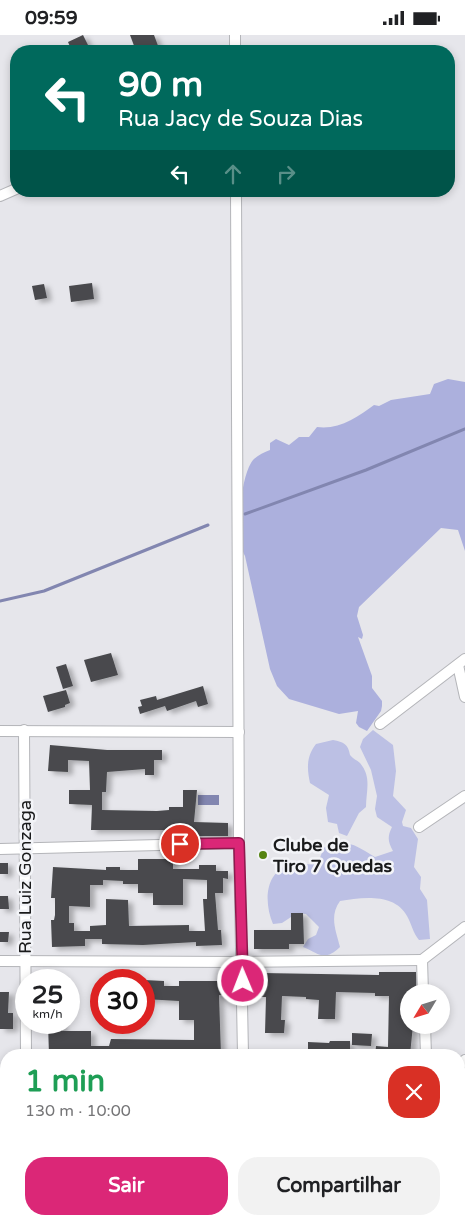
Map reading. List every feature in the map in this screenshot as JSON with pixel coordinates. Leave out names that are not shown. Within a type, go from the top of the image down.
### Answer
[{"type":"street","points":[[236,197],[239,843],[243,1049]]},
{"type":"street","points":[[461,662],[465,697]]},
{"type":"street","points":[[380,724],[461,662]]},
{"type":"street","name":"Rua Luiz Gonzaga","points":[[24,730],[26,1049]]},
{"type":"street","points":[[0,731],[239,732]]},
{"type":"street","points":[[419,827],[465,796]]},
{"type":"street","points":[[0,849],[239,843]]},
{"type":"street","points":[[0,961],[242,962],[422,960],[465,927]]},
{"type":"street","points":[[422,960],[423,984]]},
{"type":"street","points":[[425,1034],[426,1049]]},
{"type":"shaded area","points":[[448,379],[465,382],[465,551],[458,530],[441,528],[359,607],[357,616],[363,635],[362,639],[358,637],[372,676],[372,688],[382,701],[381,711],[367,731],[356,723],[358,711],[339,714],[289,699],[277,686],[270,669],[240,537],[240,510],[244,483],[251,463],[259,455],[270,450],[270,443],[276,439],[289,445],[299,437],[309,437],[317,427],[333,427],[348,422],[374,405],[379,406],[391,400],[430,394],[434,384]]},
{"type":"shaded area","points":[[373,730],[393,745],[396,771],[393,796],[406,810],[402,822],[403,826],[411,828],[418,839],[414,867],[421,877],[420,889],[427,900],[430,939],[419,940],[407,916],[395,903],[377,898],[340,901],[335,912],[334,924],[340,947],[335,952],[322,955],[303,947],[308,939],[316,935],[319,927],[306,914],[297,913],[282,923],[273,924],[268,907],[268,889],[271,881],[282,868],[295,863],[318,863],[324,847],[339,843],[351,844],[375,857],[393,851],[389,839],[392,827],[377,817],[375,809],[377,796],[371,770],[360,747],[363,739]]},
{"type":"shaded area","points":[[333,740],[347,746],[352,758],[364,768],[368,784],[366,807],[359,813],[347,836],[339,833],[337,824],[328,822],[326,808],[329,795],[310,783],[309,778],[308,763],[310,754],[316,744]]},
{"type":"shaded area","points":[[198,795],[219,795],[219,805],[198,805]]},
{"type":"building","points":[[83,35],[88,45],[69,45],[68,42]]},
{"type":"building","points":[[130,35],[154,35],[158,45],[134,45]]},
{"type":"building","points":[[92,283],[94,299],[71,302],[69,286]]},
{"type":"building","points":[[44,284],[47,298],[35,300],[32,286]]},
{"type":"building","points":[[111,653],[118,675],[91,682],[84,660]]},
{"type":"building","points":[[66,664],[73,686],[63,689],[56,667]]},
{"type":"building","points":[[203,686],[208,704],[198,707],[196,701],[167,711],[165,706],[140,714],[138,707],[142,706],[140,700],[156,696],[157,700]]},
{"type":"building","points":[[66,690],[70,703],[65,705],[65,707],[48,712],[43,696]]},
{"type":"building","points":[[50,745],[107,750],[162,750],[162,760],[154,760],[154,775],[145,775],[145,769],[107,772],[106,792],[102,792],[102,810],[169,810],[169,807],[183,807],[183,790],[197,790],[194,822],[228,823],[228,836],[182,836],[183,834],[175,833],[175,830],[91,830],[92,805],[69,804],[69,790],[90,790],[89,761],[68,760],[68,772],[48,771]]},
{"type":"building","points":[[138,859],[173,859],[173,869],[199,869],[199,865],[216,865],[216,871],[228,871],[228,879],[223,878],[223,893],[215,893],[218,930],[221,930],[222,945],[196,946],[196,942],[143,945],[102,944],[102,939],[85,939],[85,946],[52,947],[51,920],[54,920],[55,915],[55,898],[51,898],[53,867],[106,870],[106,867],[120,867],[120,870],[138,870]],"holes":[[[183,879],[207,880],[207,899],[203,899],[205,931],[189,931],[189,925],[129,926],[128,900],[106,899],[106,925],[90,926],[90,931],[74,931],[74,923],[69,923],[69,906],[90,907],[90,885],[103,885],[103,880],[123,881],[123,884],[138,884],[138,893],[153,893],[153,905],[183,905]]]},
{"type":"building","points":[[0,863],[8,863],[8,874],[0,874]]},
{"type":"building","points":[[0,896],[8,896],[9,909],[0,909]]},
{"type":"building","points":[[291,913],[303,913],[304,944],[289,944],[289,949],[254,949],[254,930],[291,930]]},
{"type":"building","points":[[0,932],[9,932],[8,942],[0,942]]},
{"type":"building","points":[[379,972],[416,972],[416,984],[400,984],[400,1034],[412,1034],[411,1049],[376,1049],[376,1046],[388,1047],[389,996],[375,996],[375,993],[336,992],[335,1019],[318,1019],[319,1000],[306,999],[306,997],[282,996],[281,1020],[285,1020],[284,1033],[265,1033],[266,997],[261,997],[262,973],[379,975]]},
{"type":"building","points":[[155,981],[164,981],[164,986],[179,986],[179,981],[222,981],[222,995],[219,995],[221,1049],[91,1049],[91,1046],[109,1046],[111,1039],[194,1040],[194,1020],[179,1020],[179,1001],[155,1000]]},
{"type":"building","points":[[0,992],[9,992],[8,1013],[13,1013],[13,1029],[0,1029]]},
{"type":"building","points":[[80,1031],[90,1031],[91,1049],[49,1049],[48,1034],[80,1034]]},
{"type":"building","points":[[352,1033],[372,1034],[371,1046],[352,1045]]},
{"type":"building","points":[[330,1041],[350,1041],[350,1049],[308,1049],[308,1042],[329,1043]]},
{"type":"waterway","points":[[245,514],[366,470],[465,429]]},
{"type":"waterway","points":[[0,601],[44,591],[208,525]]},
{"type":"place","name":"Clube de Tiro 7 Quedas","points":[[263,855]]},
{"type":"route","points":[[180,844],[239,843],[243,981]]}]
